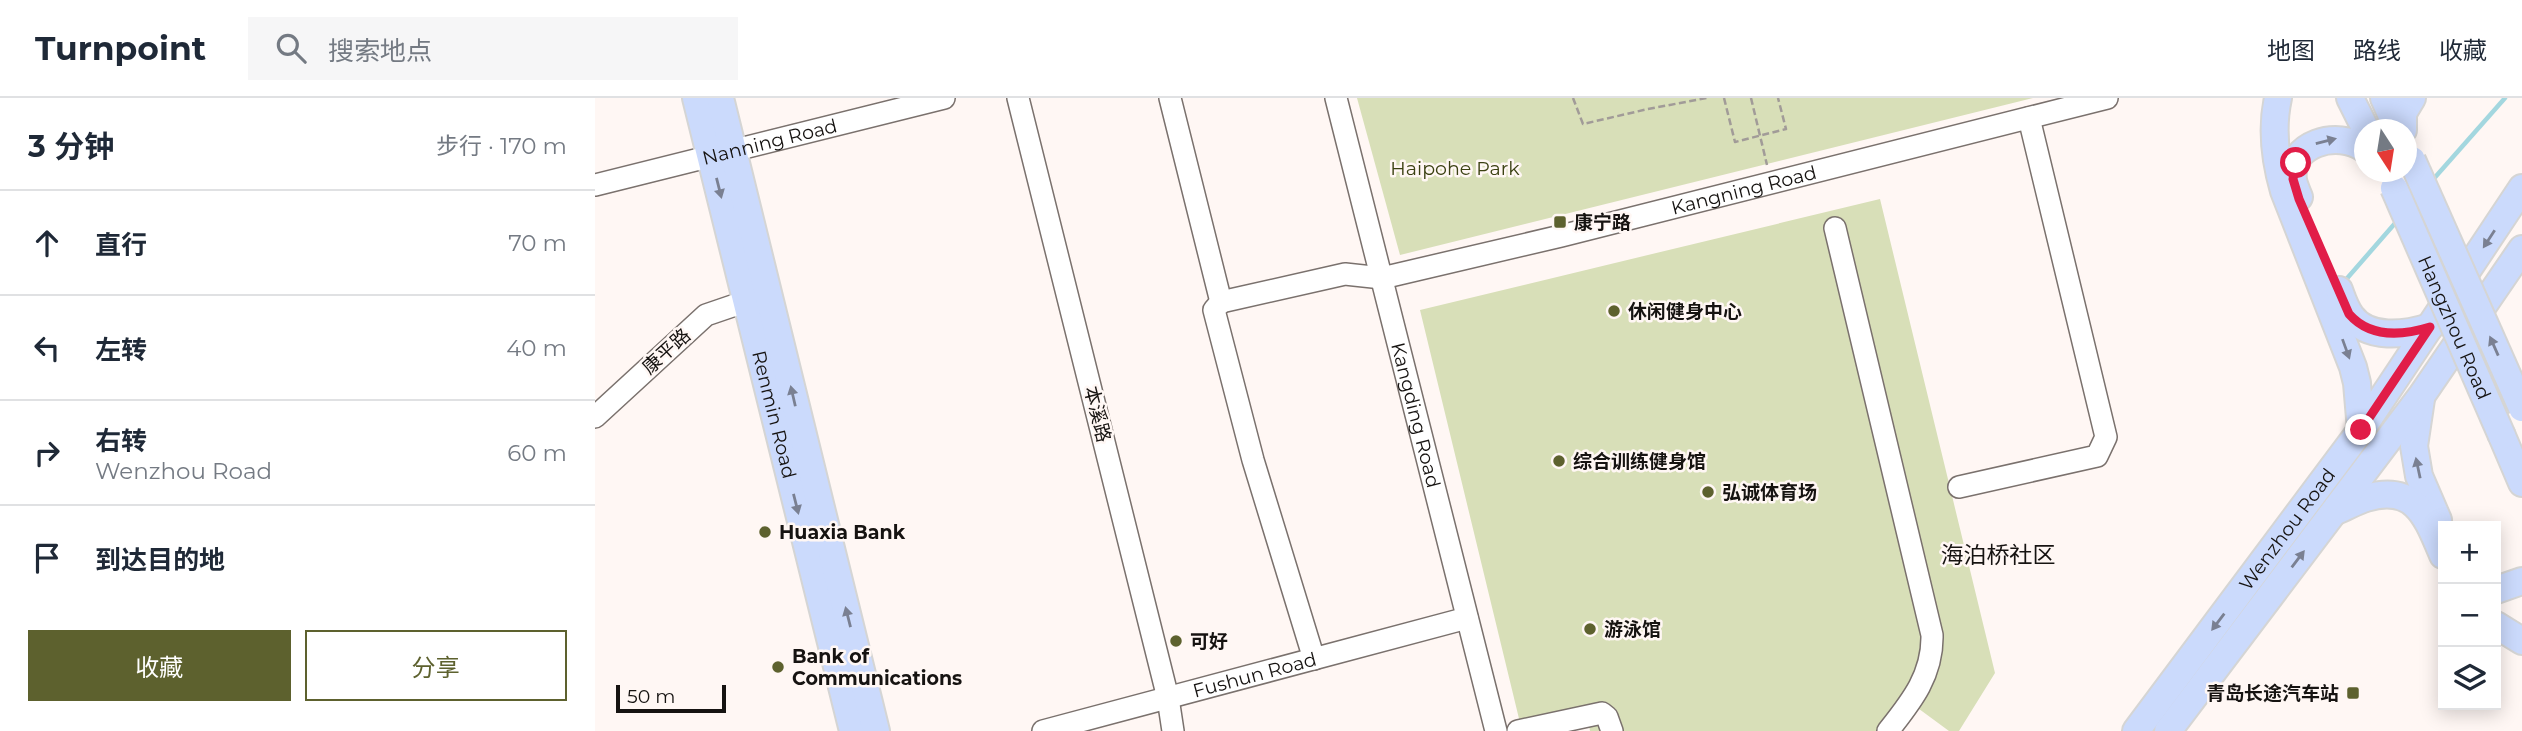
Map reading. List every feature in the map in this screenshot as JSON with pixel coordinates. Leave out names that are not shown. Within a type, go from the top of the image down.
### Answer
[{"type":"main road","name":"Renmin Road","points":[[696,98],[722,153],[876,731]]},
{"type":"main road","name":"Renmin Road","points":[[720,98],[722,153],[747,301],[853,731]]},
{"type":"main road","points":[[2278,98],[2274,149],[2277,168],[2353,367],[2361,430]]},
{"type":"main road","points":[[2350,98],[2360,119]]},
{"type":"main road","points":[[2384,98],[2394,119]]},
{"type":"main road","points":[[2402,119],[2412,98]]},
{"type":"main road","points":[[2354,145],[2339,139],[2327,139],[2313,145],[2296,163],[2293,179],[2299,199],[2349,314],[2357,323],[2367,329],[2408,334],[2430,327]]},
{"type":"main road","name":"Hangzhou Road","points":[[2417,172],[2522,408]]},
{"type":"main road","name":"Hangzhou Road","points":[[2391,182],[2522,483]]},
{"type":"main road","name":"Wenzhou Road","points":[[2136,731],[2361,430],[2522,188]]},
{"type":"main road","name":"Wenzhou Road","points":[[2168,731],[2422,395],[2522,249]]},
{"type":"main road","points":[[2422,395],[2414,446],[2419,476],[2439,521]]},
{"type":"main road","points":[[2334,511],[2366,498],[2387,494],[2400,497],[2415,503],[2425,514],[2438,544]]},
{"type":"main road","points":[[2501,589],[2522,581]]},
{"type":"main road","points":[[2501,628],[2522,641]]},
{"type":"street","name":"Nanning Road","points":[[595,185],[944,98]]},
{"type":"street","name":"本溪路","points":[[1019,98],[1168,698],[1173,731]]},
{"type":"street","points":[[1170,98],[1221,302],[1214,310],[1250,447],[1314,659]]},
{"type":"street","name":"Kangding Road","points":[[1336,98],[1496,731]]},
{"type":"street","name":"Kangning Road","points":[[1221,302],[1345,274],[1381,278],[1561,236],[2107,98]]},
{"type":"street","points":[[1959,487],[2097,456],[2106,436],[2029,118]]},
{"type":"street","points":[[1835,228],[1933,635],[1931,656],[1917,695],[1888,731]]},
{"type":"street","name":"康平路","points":[[595,416],[706,315],[747,301]]},
{"type":"street","name":"Fushun Road","points":[[1043,731],[1467,618]]},
{"type":"street","points":[[1518,731],[1602,712],[1612,731]]},
{"type":"path","points":[[1573,98],[1583,124],[1648,108],[1707,98]]},
{"type":"path","points":[[1724,98],[1735,142],[1786,130],[1778,98]]},
{"type":"path","points":[[1751,98],[1772,181]]},
{"type":"green space","name":"Haipohe Park","points":[[1357,98],[2033,98],[1400,255]]},
{"type":"green space","name":"弘诚体育场","points":[[1880,199],[1995,673],[1959,731],[1949,731],[1915,706],[1895,731],[1590,731],[1589,726],[1522,731],[1420,310]]},
{"type":"waterway","points":[[2430,183],[2505,98]]},
{"type":"waterway","points":[[2343,283],[2397,221]]},
{"type":"place","name":"康宁路","points":[[1560,222]]},
{"type":"place","name":"休闲健身中心","points":[[1614,311]]},
{"type":"place","name":"综合训练健身馆","points":[[1559,461]]},
{"type":"place","name":"弘诚体育场","points":[[1708,492]]},
{"type":"place","name":"Huaxia Bank","points":[[765,532]]},
{"type":"place","name":"游泳馆","points":[[1590,629]]},
{"type":"place","name":"可好","points":[[1176,641]]},
{"type":"place","name":"Bank of Communications","points":[[778,667]]},
{"type":"place","name":"青岛长途汽车站","points":[[2353,693]]},
{"type":"district","name":"海泊桥社区","points":[[1998,555]]},
{"type":"route","points":[[2296,163],[2293,179],[2299,199],[2349,314],[2367,329],[2391,333],[2408,334],[2430,327],[2361,430]]}]
